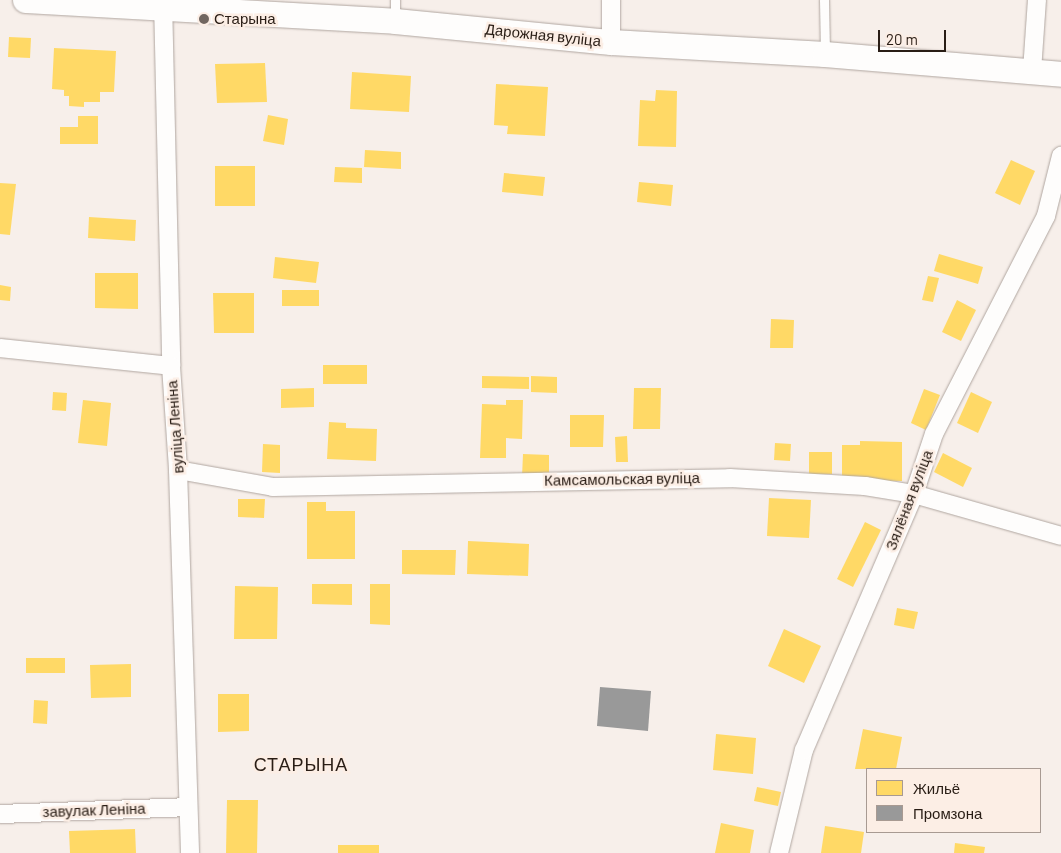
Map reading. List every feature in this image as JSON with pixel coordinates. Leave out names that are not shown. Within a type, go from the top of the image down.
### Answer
[{"type":"main road","name":"Дарожная вуліца","points":[[25,0],[395,10],[611,42],[826,54],[1061,74]]},
{"type":"street","points":[[611,0],[611,42]]},
{"type":"street","points":[[1032,71],[1037,0]]},
{"type":"street","name":"вуліца Леніна","points":[[163,4],[171,366],[178,470],[190,853]]},
{"type":"street","name":"Зялёная вуліца","points":[[779,853],[804,750],[914,494],[934,434],[1046,216],[1061,156]]},
{"type":"street","points":[[0,348],[171,366]]},
{"type":"street","name":"Камсамольская вуліца","points":[[178,470],[272,487],[730,478],[865,486],[914,494],[1061,536]]},
{"type":"street","name":"завулак Леніна","points":[[0,814],[188,806]]},
{"type":"lane","points":[[824,0],[826,54]]},
{"type":"building: Жильё","points":[[9,37],[31,38],[30,58],[8,57]]},
{"type":"building: Жильё","points":[[54,48],[116,51],[114,92],[100,92],[100,102],[84,102],[84,107],[69,106],[69,96],[64,96],[64,90],[52,89]]},
{"type":"building: Жильё","points":[[265,63],[267,102],[217,103],[215,64]]},
{"type":"building: Жильё","points":[[352,72],[411,76],[409,112],[350,109]]},
{"type":"building: Жильё","points":[[496,84],[548,87],[545,136],[507,134],[508,126],[494,125]]},
{"type":"building: Жильё","points":[[656,90],[677,91],[676,147],[638,146],[640,100],[655,101]]},
{"type":"building: Жильё","points":[[268,115],[288,119],[284,145],[263,141]]},
{"type":"building: Жильё","points":[[78,116],[98,116],[98,144],[60,144],[60,127],[78,127]]},
{"type":"building: Жильё","points":[[365,150],[401,152],[401,169],[364,167]]},
{"type":"building: Жильё","points":[[1011,160],[1035,171],[1020,205],[995,193]]},
{"type":"building: Жильё","points":[[215,166],[255,166],[255,206],[215,206]]},
{"type":"building: Жильё","points":[[335,167],[362,168],[362,183],[334,182]]},
{"type":"building: Жильё","points":[[504,173],[545,177],[543,196],[502,192]]},
{"type":"building: Жильё","points":[[639,182],[673,185],[671,206],[637,202]]},
{"type":"building: Жильё","points":[[0,183],[16,184],[10,235],[0,234]]},
{"type":"building: Жильё","points":[[89,217],[136,220],[135,241],[88,238]]},
{"type":"building: Жильё","points":[[939,254],[983,267],[978,284],[934,271]]},
{"type":"building: Жильё","points":[[275,257],[319,262],[316,283],[273,278]]},
{"type":"building: Жильё","points":[[95,273],[138,273],[138,309],[95,308]]},
{"type":"building: Жильё","points":[[928,276],[939,278],[933,302],[922,300]]},
{"type":"building: Жильё","points":[[0,285],[11,287],[10,301],[0,300]]},
{"type":"building: Жильё","points":[[282,290],[319,290],[319,306],[282,306]]},
{"type":"building: Жильё","points":[[213,293],[254,293],[254,333],[214,333]]},
{"type":"building: Жильё","points":[[957,300],[976,310],[961,341],[942,332]]},
{"type":"building: Жильё","points":[[771,319],[794,320],[793,348],[770,348]]},
{"type":"building: Жильё","points":[[323,365],[367,365],[367,384],[323,384]]},
{"type":"building: Жильё","points":[[482,376],[529,377],[529,389],[482,388]]},
{"type":"building: Жильё","points":[[531,376],[557,377],[557,393],[531,392]]},
{"type":"building: Жильё","points":[[314,388],[314,407],[281,408],[281,389]]},
{"type":"building: Жильё","points":[[634,388],[661,388],[660,429],[633,429]]},
{"type":"building: Жильё","points":[[924,389],[940,395],[926,430],[911,423]]},
{"type":"building: Жильё","points":[[53,392],[67,393],[66,411],[52,410]]},
{"type":"building: Жильё","points":[[971,392],[992,402],[978,433],[957,423]]},
{"type":"building: Жильё","points":[[83,400],[111,403],[107,446],[78,443]]},
{"type":"building: Жильё","points":[[506,400],[523,400],[522,439],[506,438],[506,458],[480,458],[482,404],[506,405]]},
{"type":"building: Жильё","points":[[570,415],[604,415],[603,447],[570,447]]},
{"type":"building: Жильё","points":[[329,422],[346,423],[346,428],[377,429],[376,461],[327,459]]},
{"type":"building: Жильё","points":[[627,436],[628,462],[616,462],[615,437]]},
{"type":"building: Жильё","points":[[860,441],[902,442],[902,481],[842,480],[842,445],[860,445]]},
{"type":"building: Жильё","points":[[775,443],[791,444],[790,461],[774,460]]},
{"type":"building: Жильё","points":[[263,444],[280,445],[280,473],[262,472]]},
{"type":"building: Жильё","points":[[809,452],[832,452],[832,474],[809,475]]},
{"type":"building: Жильё","points":[[943,453],[972,468],[963,487],[934,472]]},
{"type":"building: Жильё","points":[[523,454],[549,455],[549,477],[522,477]]},
{"type":"building: Жильё","points":[[769,498],[811,500],[809,538],[767,536]]},
{"type":"building: Жильё","points":[[238,499],[265,499],[264,518],[238,517]]},
{"type":"building: Жильё","points":[[307,502],[326,502],[326,511],[355,511],[355,559],[307,559]]},
{"type":"building: Жильё","points":[[865,522],[881,530],[853,587],[837,579]]},
{"type":"building: Жильё","points":[[468,541],[529,544],[528,576],[467,574]]},
{"type":"building: Жильё","points":[[402,550],[456,550],[455,575],[402,574]]},
{"type":"building: Жильё","points":[[312,584],[352,584],[352,605],[312,604]]},
{"type":"building: Жильё","points":[[370,584],[390,584],[390,625],[370,624]]},
{"type":"building: Жильё","points":[[235,586],[278,587],[277,639],[234,639]]},
{"type":"building: Жильё","points":[[897,608],[918,612],[914,629],[894,625]]},
{"type":"building: Жильё","points":[[784,629],[821,646],[804,683],[768,666]]},
{"type":"building: Жильё","points":[[26,658],[65,658],[65,673],[26,673]]},
{"type":"building: Жильё","points":[[131,664],[131,697],[91,698],[90,665]]},
{"type":"building: Жильё","points":[[218,694],[249,694],[249,731],[218,732]]},
{"type":"building: Жильё","points":[[34,700],[48,701],[47,724],[33,723]]},
{"type":"building: Жильё","points":[[863,729],[902,737],[896,768],[855,769]]},
{"type":"building: Жильё","points":[[716,734],[756,738],[753,774],[713,770]]},
{"type":"building: Жильё","points":[[757,787],[781,792],[778,806],[754,801]]},
{"type":"building: Жильё","points":[[227,800],[258,800],[257,853],[226,853]]},
{"type":"building: Жильё","points":[[721,823],[754,830],[750,853],[715,853]]},
{"type":"building: Жильё","points":[[825,826],[864,832],[861,853],[821,853]]},
{"type":"building: Жильё","points":[[135,829],[136,853],[70,853],[69,831]]},
{"type":"building: Жильё","points":[[955,843],[985,847],[984,853],[954,853]]},
{"type":"building: Жильё","points":[[338,845],[379,845],[379,853],[338,853]]},
{"type":"building: Промзона","points":[[600,687],[651,691],[648,731],[597,726]]},
{"type":"place","name":"Старына","points":[[204,19]]},
{"type":"district","name":"СТАРЫНА","points":[[301,764]]}]
